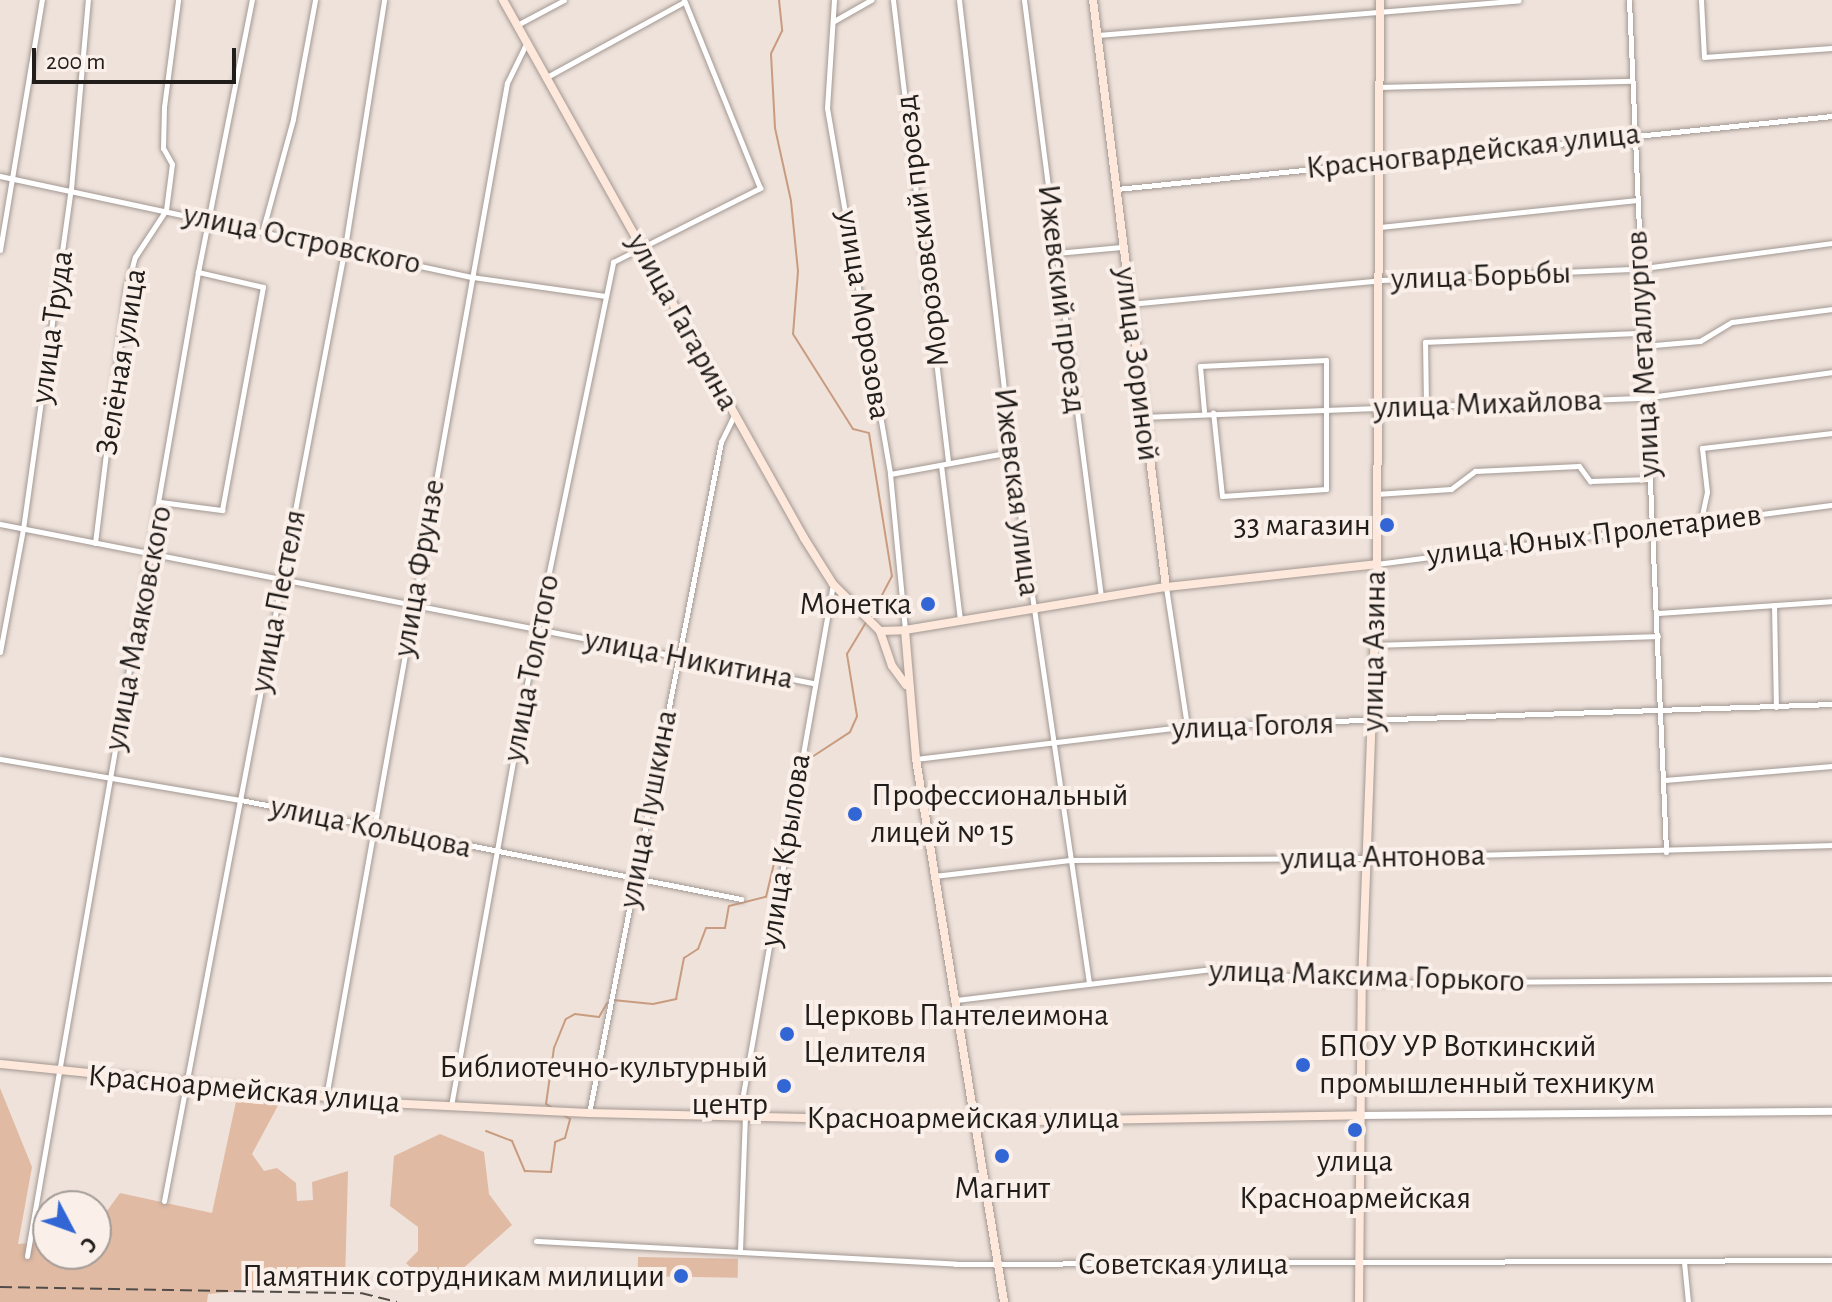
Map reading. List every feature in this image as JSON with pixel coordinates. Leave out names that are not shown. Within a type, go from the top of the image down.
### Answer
[{"type":"main road","name":"улица Гагарина","points":[[503,0],[833,584],[880,631]]},
{"type":"main road","name":"улица Зориной","points":[[1093,0],[1114,189],[1166,587]]},
{"type":"main road","name":"улица Азина","points":[[1359,1302],[1362,983],[1377,564],[1381,280],[1380,4]]},
{"type":"main road","name":"улица Юных Пролетариев","points":[[880,631],[905,630],[1166,587],[1377,564]]},
{"type":"main road","points":[[905,630],[906,685],[916,759],[952,1000],[1004,1302]]},
{"type":"main road","points":[[880,631],[892,666],[906,685]]},
{"type":"main road","name":"Красноармейская улица","points":[[0,1064],[326,1097],[589,1113],[975,1122],[1361,1115]]},
{"type":"street","points":[[0,250],[42,0]]},
{"type":"street","name":"улица Труда","points":[[0,652],[23,529],[71,189],[88,0]]},
{"type":"street","name":"Зелёная улица","points":[[95,543],[126,290],[135,257],[166,210],[172,164],[163,148],[164,107],[178,0]]},
{"type":"street","name":"улица Маяковского","points":[[27,1256],[109,780],[153,554],[198,272],[252,0]]},
{"type":"street","points":[[263,229],[293,119],[315,0]]},
{"type":"street","name":"улица Пестеля","points":[[164,1201],[345,247],[384,0]]},
{"type":"street","points":[[517,25],[564,0]]},
{"type":"street","name":"улица Морозова","points":[[834,0],[827,108],[890,474],[905,630]]},
{"type":"street","points":[[833,22],[871,0]]},
{"type":"street","name":"Морозовский проезд","points":[[893,0],[948,462]]},
{"type":"street","name":"Ижевская улица","points":[[959,0],[1011,452],[1089,983]]},
{"type":"street","name":"Ижевский проезд","points":[[1024,0],[1101,598]]},
{"type":"street","points":[[1096,35],[1380,4],[1519,0]]},
{"type":"street","name":"улица Металлургов","points":[[1629,0],[1637,269],[1662,713],[1666,852]]},
{"type":"street","points":[[1701,0],[1704,57],[1832,48]]},
{"type":"street","points":[[545,78],[684,1],[760,188],[643,248]]},
{"type":"street","name":"улица Фрунзе","points":[[326,1097],[507,83],[527,43]]},
{"type":"street","points":[[1380,87],[1631,81]]},
{"type":"street","name":"Красногвардейская улица","points":[[1114,189],[1832,116]]},
{"type":"street","name":"улица Островского","points":[[0,176],[263,229],[472,277],[605,296]]},
{"type":"street","points":[[1380,227],[1635,200]]},
{"type":"street","name":"улица Борьбы","points":[[1129,304],[1381,280],[1637,269],[1832,243]]},
{"type":"street","points":[[1056,253],[1122,247]]},
{"type":"street","name":"улица Толстого","points":[[451,1107],[537,630],[605,296],[613,262],[643,248]]},
{"type":"street","points":[[161,502],[222,510],[263,287],[198,272]]},
{"type":"street","points":[[1643,346],[1700,341],[1732,322],[1832,309]]},
{"type":"street","points":[[1426,404],[1425,342],[1641,333]]},
{"type":"street","points":[[1204,411],[1200,366],[1326,360],[1326,489],[1222,496],[1213,412]]},
{"type":"street","name":"улица Михайлова","points":[[1143,417],[1204,411],[1326,413],[1426,404],[1643,398],[1832,372]]},
{"type":"street","name":"улица Пушкина","points":[[589,1113],[721,442],[735,414]]},
{"type":"street","points":[[1701,520],[1707,492],[1702,448],[1832,433]]},
{"type":"street","points":[[890,474],[1011,452]]},
{"type":"street","points":[[941,465],[961,621]]},
{"type":"street","points":[[1376,494],[1451,489],[1475,471],[1579,466],[1590,481],[1649,479]]},
{"type":"street","name":"улица Юных Пролетариев","points":[[1377,564],[1832,505]]},
{"type":"street","name":"улица Никитина","points":[[0,524],[813,683]]},
{"type":"street","name":"улица Крылова","points":[[740,1251],[742,1117],[813,683],[833,584]]},
{"type":"street","name":"улица Зориной","points":[[1166,587],[1187,726]]},
{"type":"street","points":[[1657,613],[1832,601]]},
{"type":"street","points":[[1774,605],[1776,707]]},
{"type":"street","points":[[1374,645],[1658,636]]},
{"type":"street","name":"улица Гоголя","points":[[916,759],[1187,726],[1662,713],[1832,704]]},
{"type":"street","name":"улица Кольцова","points":[[0,759],[109,780],[241,800],[374,829],[741,899]]},
{"type":"street","points":[[1664,780],[1832,766]]},
{"type":"street","name":"улица Антонова","points":[[934,876],[1070,860],[1366,858],[1832,845]]},
{"type":"street","name":"улица Максима Горького","points":[[952,1000],[1214,969],[1362,983],[1832,979]]},
{"type":"street","name":"Красноармейская улица","points":[[1361,1115],[1832,1111]]},
{"type":"street","name":"Советская улица","points":[[536,1241],[998,1264],[1361,1266],[1832,1260]]},
{"type":"street","points":[[1684,1262],[1688,1302]]},
{"type":"shaded area","points":[[0,1088],[32,1167],[18,1244],[32,1243],[32,1270],[112,1270],[112,1204],[120,1193],[212,1213],[237,1097],[281,1100],[252,1154],[264,1171],[277,1168],[296,1183],[297,1201],[313,1200],[312,1182],[348,1171],[345,1282],[208,1294],[207,1302],[0,1302]]},
{"type":"shaded area","points":[[440,1134],[484,1152],[489,1194],[512,1225],[460,1271],[417,1274],[406,1263],[418,1251],[418,1227],[390,1206],[394,1156]]},
{"type":"shaded area","points":[[638,1257],[738,1259],[738,1278],[638,1276]]},
{"type":"waterway","points":[[779,0],[782,31],[771,54],[775,128],[791,201],[798,271],[793,334],[853,429],[869,433],[892,576],[871,616]]},
{"type":"waterway","points":[[799,782],[812,757],[850,732],[857,716],[847,654],[867,621]]},
{"type":"waterway","points":[[613,1000],[653,1004],[676,999],[684,958],[698,949],[706,928],[725,928],[729,906],[766,897],[776,855],[785,846]]},
{"type":"waterway","points":[[551,1107],[546,1104],[554,1048],[566,1019],[575,1014],[599,1017],[607,1003]]},
{"type":"waterway","points":[[486,1131],[512,1141],[525,1171],[551,1172],[555,1142],[565,1138],[570,1119],[563,1115]]},
{"type":"railway","points":[[0,1287],[361,1293],[397,1302]]},
{"type":"place","name":"33 магазин","points":[[1387,525]]},
{"type":"place","name":"Монетка","points":[[928,604]]},
{"type":"place","name":"Профессиональный лицей № 15","points":[[855,814]]},
{"type":"place","name":"Церковь Пантелеимона Целителя","points":[[787,1034]]},
{"type":"place","name":"БПОУ УР Воткинский промышленный техникум","points":[[1303,1065]]},
{"type":"place","name":"Библиотечно-культурный центр","points":[[784,1086]]},
{"type":"place","name":"улица Красноармейская","points":[[1355,1130]]},
{"type":"place","name":"Магнит","points":[[1002,1156]]},
{"type":"place","name":"Памятник сотрудникам милиции","points":[[681,1276]]}]
